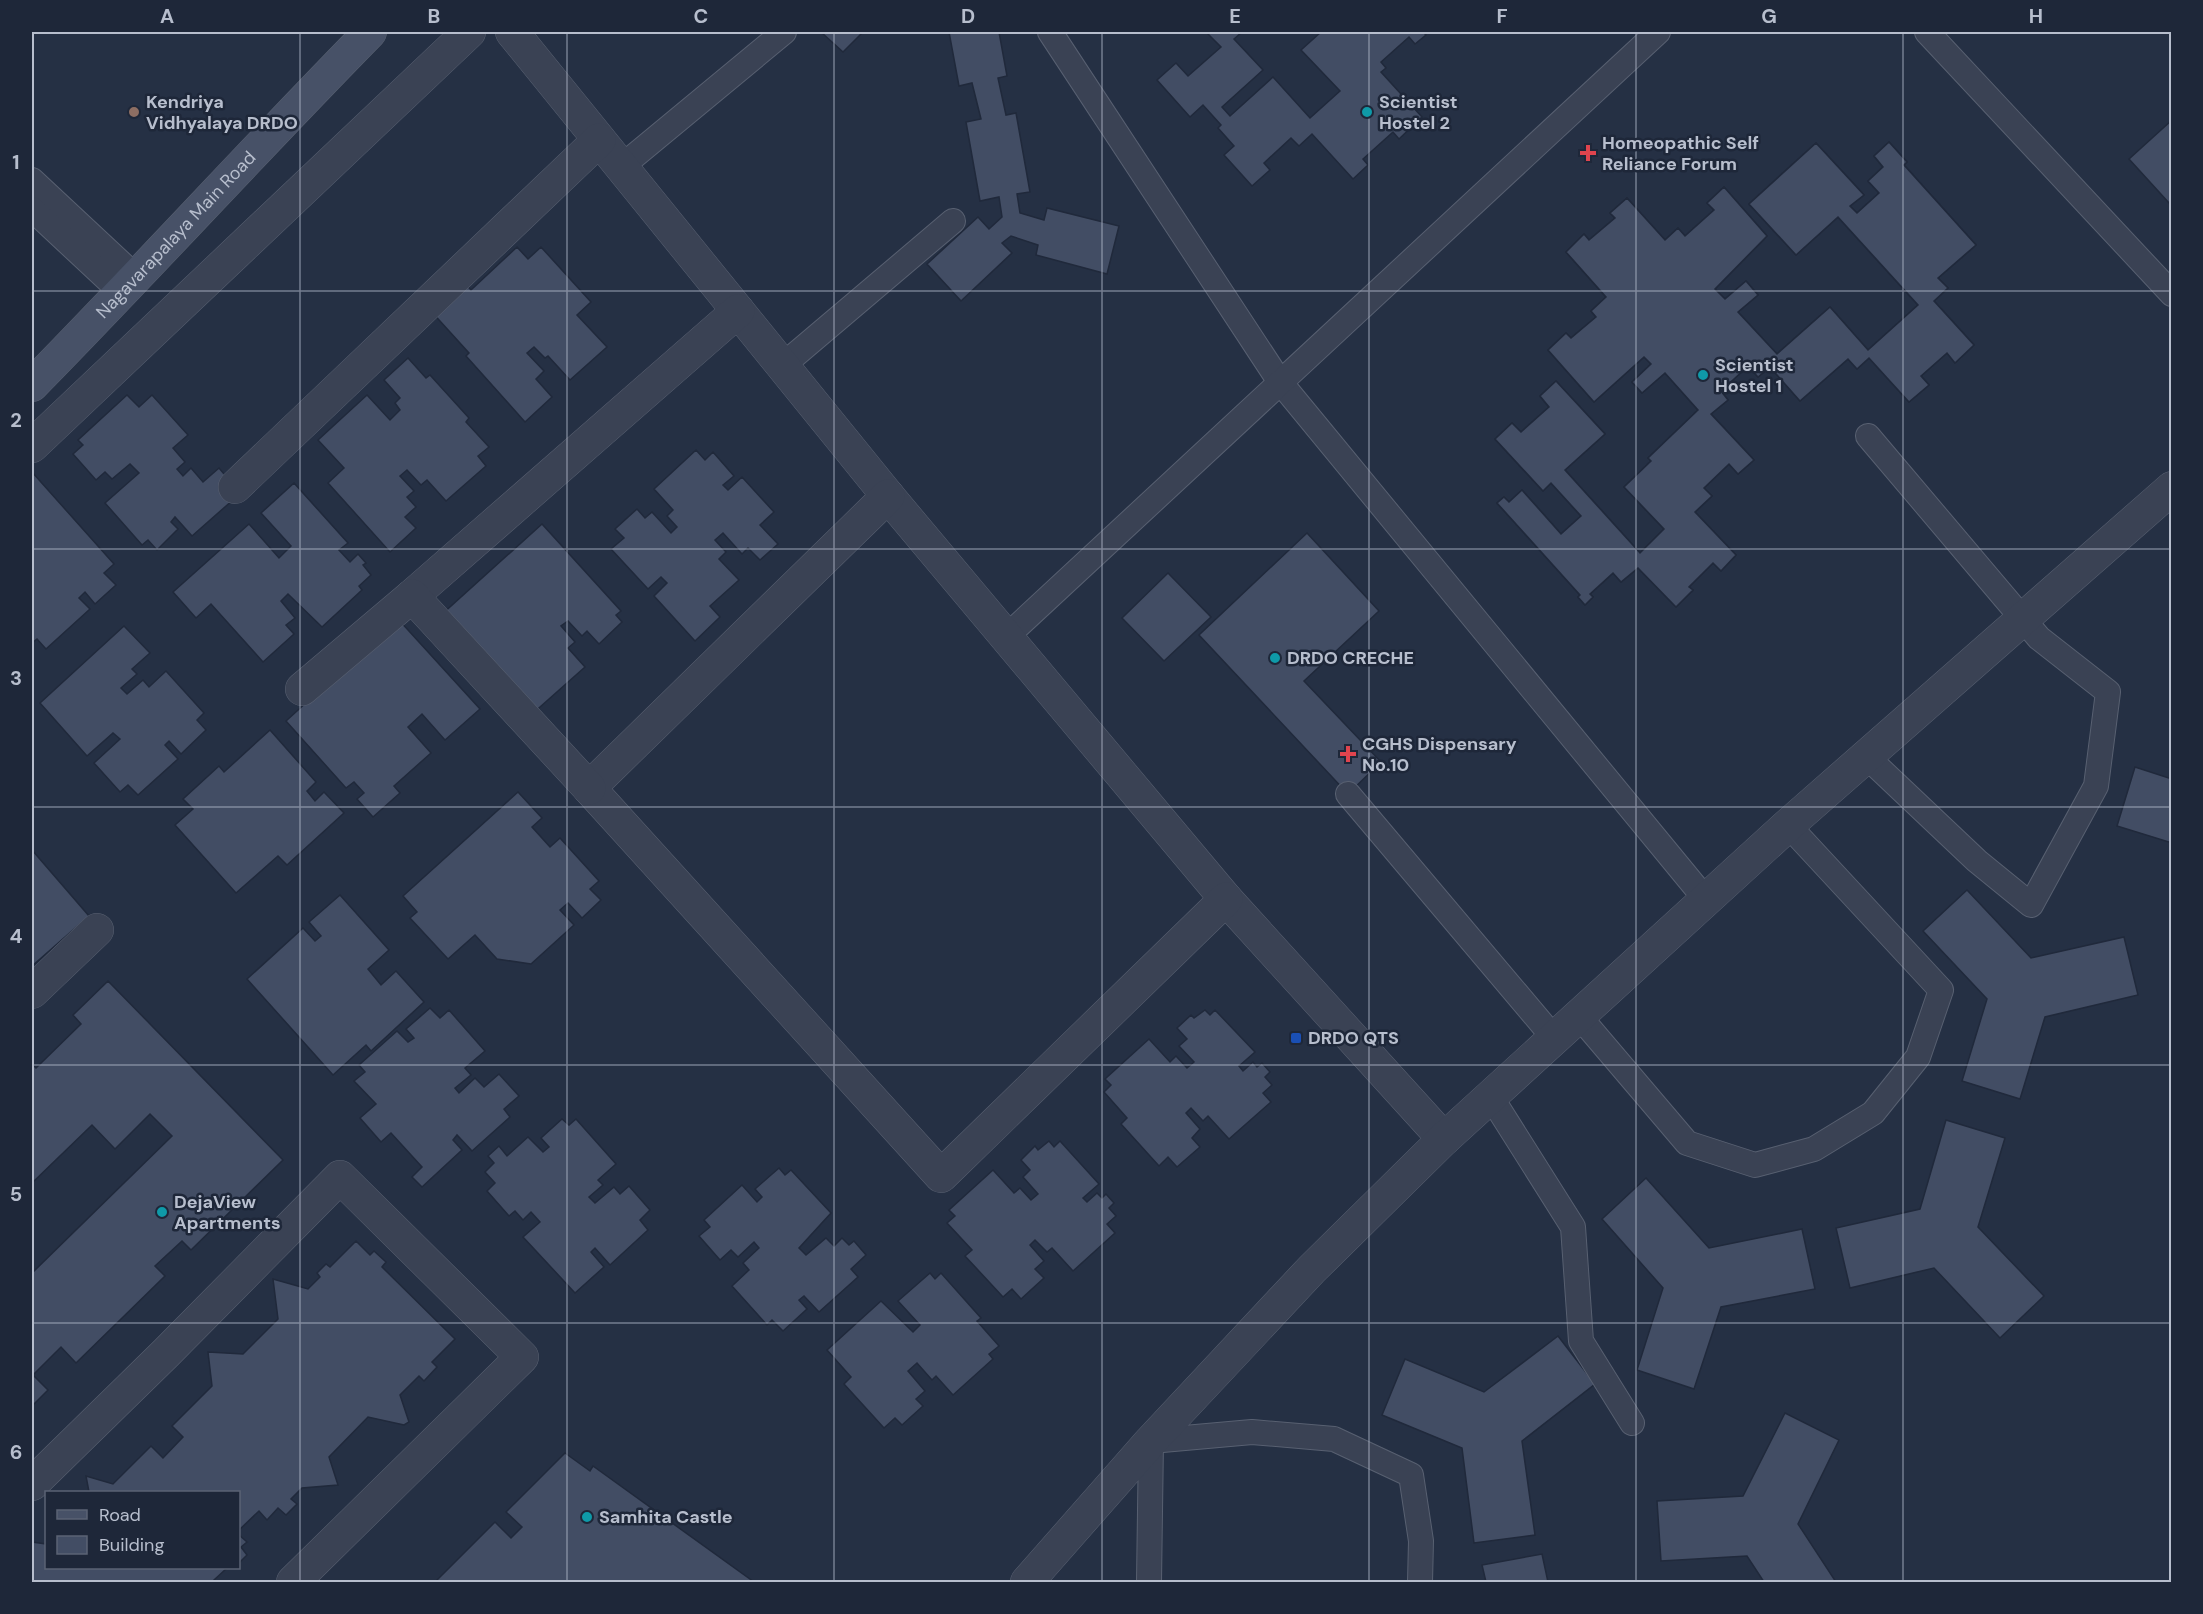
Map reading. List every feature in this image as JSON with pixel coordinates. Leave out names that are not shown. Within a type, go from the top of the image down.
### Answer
[{"type":"main road","name":"Nagavarapalaya Main Road","points":[[32,385],[370,32]]},
{"type":"street","points":[[32,446],[470,32]]},
{"type":"street","points":[[512,32],[888,496],[1226,899],[1444,1139]]},
{"type":"street","points":[[235,487],[599,140]]},
{"type":"street","points":[[302,689],[738,311]]},
{"type":"street","points":[[1026,1582],[1151,1441],[1312,1269],[1444,1139],[1788,825],[2172,488]]},
{"type":"street","points":[[590,788],[888,496]]},
{"type":"street","points":[[412,596],[590,788],[941,1176],[1226,899]]},
{"type":"street","points":[[32,992],[97,930]]},
{"type":"street","points":[[32,1484],[166,1353],[340,1177],[522,1357],[293,1582]]},
{"type":"lane","points":[[621,167],[784,32]]},
{"type":"lane","points":[[1050,32],[1280,382],[1707,901]]},
{"type":"lane","points":[[1006,637],[1658,32]]},
{"type":"lane","points":[[1927,32],[2172,294]]},
{"type":"lane","points":[[32,180],[129,285]]},
{"type":"lane","points":[[32,209],[129,285]]},
{"type":"lane","points":[[782,366],[953,221]]},
{"type":"lane","points":[[1866,756],[1977,861],[2031,905],[2096,786],[2108,692],[2039,638],[1868,436]]},
{"type":"lane","points":[[1348,794],[1554,1038]]},
{"type":"lane","points":[[1579,1016],[1687,1143],[1755,1165],[1814,1149],[1873,1113],[1918,1057],[1941,990],[1788,825]]},
{"type":"lane","points":[[1491,1096],[1573,1227],[1581,1341],[1632,1423]]},
{"type":"lane","points":[[1149,1582],[1151,1441],[1252,1432],[1334,1439],[1411,1475],[1421,1541],[1420,1582]]},
{"type":"building","points":[[821,32],[863,32],[843,52]]},
{"type":"building","points":[[949,32],[999,32],[1007,76],[998,78],[1006,115],[1016,113],[1030,192],[1017,194],[1020,213],[1044,220],[1047,208],[1119,226],[1107,274],[1036,255],[1038,245],[1011,236],[1002,243],[1012,253],[961,301],[927,264],[978,217],[989,229],[1002,217],[999,197],[980,201],[966,122],[981,119],[972,83],[959,86]]},
{"type":"building","name":"Scientist Hostel 2","points":[[1206,32],[1242,32],[1234,39],[1263,70],[1222,107],[1230,116],[1273,77],[1310,118],[1340,91],[1301,50],[1321,32],[1423,32],[1426,35],[1415,44],[1409,37],[1381,62],[1386,68],[1381,72],[1422,117],[1399,139],[1393,132],[1363,159],[1368,165],[1353,179],[1312,134],[1299,146],[1291,138],[1264,163],[1270,170],[1252,186],[1224,155],[1234,146],[1218,128],[1221,125],[1203,105],[1190,117],[1157,80],[1176,63],[1188,76],[1221,47]]},
{"type":"building","points":[[2172,120],[2172,203],[2170,204],[2129,159]]},
{"type":"building","name":"Scientist Hostel 1","points":[[1889,142],[1907,162],[1904,165],[1976,245],[1938,278],[1948,288],[1934,301],[1974,345],[1955,363],[1947,353],[1921,376],[1929,385],[1909,402],[1869,358],[1857,369],[1848,359],[1800,401],[1770,367],[1758,377],[1748,366],[1721,391],[1728,400],[1711,414],[1754,460],[1738,474],[1729,464],[1704,488],[1712,496],[1695,512],[1736,555],[1721,571],[1713,563],[1689,587],[1693,590],[1676,607],[1638,568],[1621,582],[1613,573],[1590,594],[1593,597],[1585,605],[1578,597],[1580,595],[1497,503],[1504,497],[1509,502],[1522,490],[1561,534],[1581,516],[1551,483],[1543,491],[1495,439],[1512,423],[1521,432],[1549,407],[1540,396],[1556,381],[1605,434],[1565,470],[1640,553],[1664,529],[1624,487],[1651,461],[1648,458],[1698,410],[1665,373],[1642,393],[1632,382],[1651,364],[1644,357],[1594,402],[1548,350],[1566,333],[1571,338],[1596,317],[1591,311],[1606,297],[1566,252],[1584,234],[1589,240],[1615,218],[1610,213],[1627,198],[1665,240],[1678,228],[1685,236],[1714,210],[1707,203],[1724,187],[1767,236],[1715,289],[1725,299],[1746,281],[1758,295],[1738,312],[1777,354],[1830,307],[1868,350],[1918,305],[1838,217],[1796,255],[1749,204],[1816,143],[1864,195],[1850,206],[1857,213],[1879,193],[1868,181],[1883,167],[1874,156]],"holes":[[[1667,254],[1724,317],[1674,362],[1617,299]]]},
{"type":"building","name":"Scientist Hostel 1","points":[[1889,142],[1907,162],[1904,165],[1976,245],[1938,278],[1948,288],[1934,301],[1974,345],[1955,363],[1947,353],[1921,376],[1929,385],[1909,402],[1869,358],[1857,369],[1848,359],[1800,401],[1770,367],[1758,377],[1748,366],[1721,391],[1728,400],[1711,414],[1754,460],[1738,474],[1729,464],[1704,488],[1712,496],[1695,512],[1736,555],[1721,571],[1713,563],[1689,587],[1693,590],[1676,607],[1638,568],[1621,582],[1613,573],[1590,594],[1593,597],[1585,605],[1578,597],[1580,595],[1497,503],[1504,497],[1509,502],[1522,490],[1561,534],[1581,516],[1551,483],[1543,491],[1495,439],[1512,423],[1521,432],[1549,407],[1540,396],[1556,381],[1605,434],[1565,470],[1640,553],[1664,529],[1624,487],[1651,461],[1648,458],[1698,410],[1665,373],[1642,393],[1632,382],[1651,364],[1644,357],[1594,402],[1548,350],[1566,333],[1571,338],[1596,317],[1591,311],[1606,297],[1566,252],[1584,234],[1589,240],[1615,218],[1610,213],[1627,198],[1665,240],[1678,228],[1685,236],[1714,210],[1707,203],[1724,187],[1767,236],[1715,289],[1725,299],[1746,281],[1758,295],[1738,312],[1777,354],[1830,307],[1868,350],[1918,305],[1838,217],[1796,255],[1749,204],[1816,143],[1864,195],[1850,206],[1857,213],[1879,193],[1868,181],[1883,167],[1874,156]]},
{"type":"building","points":[[517,247],[528,259],[541,247],[591,302],[577,315],[607,347],[570,380],[548,356],[545,358],[534,347],[527,353],[544,371],[536,379],[552,397],[525,422],[466,356],[469,353],[430,310],[462,280],[471,290]]},
{"type":"building","points":[[408,358],[426,378],[430,375],[469,418],[466,422],[489,447],[478,456],[486,466],[446,501],[427,480],[421,485],[407,470],[400,476],[414,491],[407,497],[416,507],[405,517],[416,528],[390,552],[328,483],[344,468],[318,440],[367,395],[390,420],[400,410],[395,403],[400,398],[384,380]]},
{"type":"building","points":[[127,395],[139,407],[152,395],[188,435],[173,448],[185,462],[177,469],[183,476],[191,468],[203,482],[219,468],[235,487],[234,499],[192,536],[175,517],[171,522],[178,529],[157,550],[148,540],[142,545],[105,503],[139,473],[130,464],[112,479],[105,472],[96,480],[73,454],[83,445],[78,440]]},
{"type":"building","points":[[696,450],[705,460],[713,452],[734,476],[723,485],[728,490],[742,477],[774,512],[760,525],[778,544],[760,560],[748,548],[742,554],[723,533],[715,540],[726,552],[719,559],[739,580],[710,606],[720,617],[695,641],[654,596],[667,583],[661,577],[648,589],[611,549],[624,538],[615,529],[637,509],[645,518],[652,512],[671,533],[677,527],[667,516],[673,510],[654,489]]},
{"type":"building","points":[[32,472],[114,564],[104,573],[116,585],[95,604],[85,592],[79,598],[90,609],[46,649],[37,639],[32,643]]},
{"type":"building","points":[[294,483],[348,543],[339,550],[350,562],[358,554],[366,563],[363,565],[371,575],[359,586],[362,590],[322,627],[288,594],[281,601],[295,618],[286,625],[294,634],[263,662],[211,604],[196,618],[173,592],[249,524],[279,558],[291,546],[261,513]]},
{"type":"building","points":[[542,524],[621,611],[616,615],[622,622],[599,644],[587,631],[582,636],[568,621],[561,626],[575,642],[568,648],[585,667],[531,715],[440,616]]},
{"type":"building","name":"DRDO CRECHE","points":[[1307,533],[1379,611],[1304,681],[1381,762],[1348,794],[1199,635]]},
{"type":"building","points":[[1168,573],[1211,617],[1164,661],[1122,618]]},
{"type":"building","points":[[398,619],[480,709],[445,740],[422,714],[408,727],[431,753],[394,786],[400,793],[373,817],[357,799],[364,793],[354,782],[346,788],[286,721]]},
{"type":"building","points":[[124,626],[150,653],[132,669],[137,674],[121,688],[127,694],[143,680],[149,687],[166,671],[204,713],[197,720],[206,730],[181,754],[169,741],[165,745],[178,759],[138,795],[128,785],[120,792],[94,763],[120,739],[113,733],[87,756],[40,703]]},
{"type":"building","points":[[270,730],[316,782],[307,791],[315,801],[324,792],[344,813],[287,865],[278,856],[236,893],[175,825],[193,809],[183,799],[219,766],[224,772]]},
{"type":"building","points":[[2135,767],[2172,779],[2172,843],[2117,826]]},
{"type":"building","points":[[518,792],[542,818],[532,827],[550,847],[560,838],[599,881],[590,889],[601,900],[582,918],[568,903],[560,910],[574,925],[531,964],[497,959],[475,935],[448,959],[410,918],[417,912],[403,896]]},
{"type":"building","points":[[32,850],[89,916],[32,966]]},
{"type":"building","points":[[1967,890],[2031,958],[2124,937],[2138,995],[2045,1017],[2020,1099],[1962,1081],[1987,999],[1923,931]]},
{"type":"building","points":[[340,895],[389,950],[368,969],[381,985],[396,971],[424,1002],[371,1051],[366,1045],[333,1075],[247,979],[303,928],[315,941],[321,936],[309,922]]},
{"type":"building","name":"DejaView Apartments","points":[[108,981],[283,1160],[191,1250],[182,1241],[155,1266],[165,1276],[76,1363],[61,1347],[33,1375],[48,1390],[32,1406],[32,1273],[172,1136],[150,1114],[115,1149],[92,1125],[32,1183],[32,1064],[36,1068],[81,1024],[73,1015]]},
{"type":"building","points":[[430,1008],[440,1018],[449,1010],[485,1051],[465,1068],[471,1075],[455,1088],[459,1093],[475,1078],[484,1087],[499,1074],[519,1096],[504,1109],[510,1117],[472,1151],[457,1135],[453,1140],[462,1150],[422,1187],[412,1177],[422,1167],[391,1133],[381,1142],[360,1118],[376,1104],[354,1081],[365,1072],[359,1065],[397,1031],[408,1042],[414,1038],[406,1029]]},
{"type":"building","points":[[1205,1010],[1210,1015],[1215,1010],[1255,1052],[1239,1066],[1243,1071],[1253,1062],[1257,1067],[1262,1063],[1270,1072],[1265,1077],[1272,1085],[1263,1093],[1271,1102],[1229,1139],[1208,1116],[1203,1121],[1191,1108],[1186,1113],[1200,1129],[1192,1138],[1200,1147],[1177,1167],[1168,1157],[1159,1166],[1121,1124],[1127,1118],[1104,1092],[1111,1085],[1105,1079],[1149,1039],[1170,1062],[1176,1056],[1187,1068],[1194,1062],[1179,1046],[1187,1039],[1177,1028],[1191,1015],[1194,1018]]},
{"type":"building","points":[[562,1119],[569,1125],[576,1119],[616,1164],[598,1180],[603,1185],[589,1197],[595,1203],[614,1187],[620,1194],[629,1186],[650,1210],[640,1220],[648,1230],[610,1265],[595,1248],[591,1252],[604,1267],[575,1293],[523,1237],[540,1222],[531,1212],[523,1220],[515,1211],[509,1216],[487,1191],[495,1183],[485,1172],[494,1163],[488,1156],[499,1146],[507,1156],[528,1137],[543,1152],[549,1147],[541,1138]]},
{"type":"building","points":[[1946,1120],[2005,1138],[1978,1227],[2044,1296],[2000,1338],[1934,1268],[1850,1288],[1836,1228],[1920,1209]]},
{"type":"building","points":[[1049,1141],[1054,1147],[1060,1141],[1099,1184],[1083,1198],[1087,1202],[1097,1193],[1102,1198],[1106,1194],[1114,1203],[1109,1208],[1116,1216],[1107,1224],[1115,1233],[1073,1271],[1052,1248],[1047,1252],[1035,1240],[1030,1245],[1044,1261],[1035,1269],[1044,1278],[1021,1299],[1012,1289],[1003,1297],[965,1256],[972,1250],[947,1223],[955,1216],[949,1210],[993,1170],[1014,1193],[1020,1188],[1031,1200],[1038,1194],[1023,1177],[1030,1170],[1021,1160],[1035,1146],[1038,1150]]},
{"type":"building","points":[[779,1168],[785,1175],[791,1170],[831,1213],[799,1248],[806,1255],[826,1238],[834,1246],[842,1238],[849,1245],[854,1241],[866,1255],[851,1269],[858,1277],[819,1312],[804,1296],[799,1300],[807,1309],[783,1331],[772,1320],[767,1325],[732,1286],[749,1270],[743,1263],[759,1248],[754,1242],[738,1257],[731,1250],[720,1260],[699,1236],[710,1227],[704,1220],[742,1185],[757,1202],[762,1197],[755,1189]]},
{"type":"building","points":[[1646,1178],[1709,1248],[1802,1229],[1815,1289],[1721,1307],[1694,1389],[1637,1370],[1663,1288],[1602,1219]]},
{"type":"building","points":[[356,1241],[370,1255],[374,1251],[386,1262],[382,1267],[455,1339],[432,1362],[437,1367],[424,1381],[419,1376],[400,1395],[409,1422],[404,1425],[368,1417],[329,1457],[338,1485],[302,1488],[291,1499],[297,1504],[286,1515],[278,1508],[267,1520],[259,1511],[240,1529],[240,1491],[89,1491],[86,1476],[113,1484],[151,1446],[163,1458],[183,1437],[172,1426],[212,1386],[208,1352],[243,1354],[278,1319],[273,1279],[308,1289],[320,1277],[317,1273],[326,1264],[330,1267]]},
{"type":"building","points":[[930,1273],[935,1279],[941,1273],[981,1318],[977,1321],[999,1346],[989,1354],[993,1359],[953,1395],[936,1376],[932,1380],[917,1363],[908,1371],[925,1391],[916,1399],[923,1406],[902,1425],[895,1418],[884,1428],[844,1384],[851,1377],[827,1350],[881,1301],[913,1332],[920,1325],[898,1301]]},
{"type":"building","points":[[1558,1336],[1595,1384],[1522,1441],[1535,1535],[1474,1543],[1462,1448],[1382,1415],[1405,1359],[1484,1392]]},
{"type":"building","points":[[1785,1413],[1839,1440],[1798,1524],[1836,1582],[1764,1582],[1747,1556],[1661,1561],[1657,1501],[1743,1496]]},
{"type":"building","name":"Samhita Castle","points":[[565,1453],[590,1471],[593,1466],[754,1582],[435,1582],[495,1522],[511,1538],[522,1527],[506,1512]]},
{"type":"building","points":[[240,1536],[247,1542],[241,1547],[247,1555],[240,1562]]},
{"type":"building","points":[[32,1542],[45,1544],[45,1569],[226,1569],[214,1580],[216,1582],[32,1582]]},
{"type":"building","points":[[1542,1554],[1548,1582],[1486,1582],[1482,1565]]},
{"type":"place","name":"Kendriya Vidhyalaya DRDO","points":[[134,112]]},
{"type":"place","name":"Scientist Hostel 2","points":[[1367,112]]},
{"type":"place","name":"Homeopathic Self Reliance Forum","points":[[1588,153]]},
{"type":"place","name":"Scientist Hostel 1","points":[[1703,375]]},
{"type":"place","name":"DRDO CRECHE","points":[[1275,658]]},
{"type":"place","name":"CGHS Dispensary No.10","points":[[1348,754]]},
{"type":"place","name":"DRDO QTS","points":[[1296,1038]]},
{"type":"place","name":"DejaView Apartments","points":[[162,1212]]},
{"type":"place","name":"Samhita Castle","points":[[587,1517]]}]
